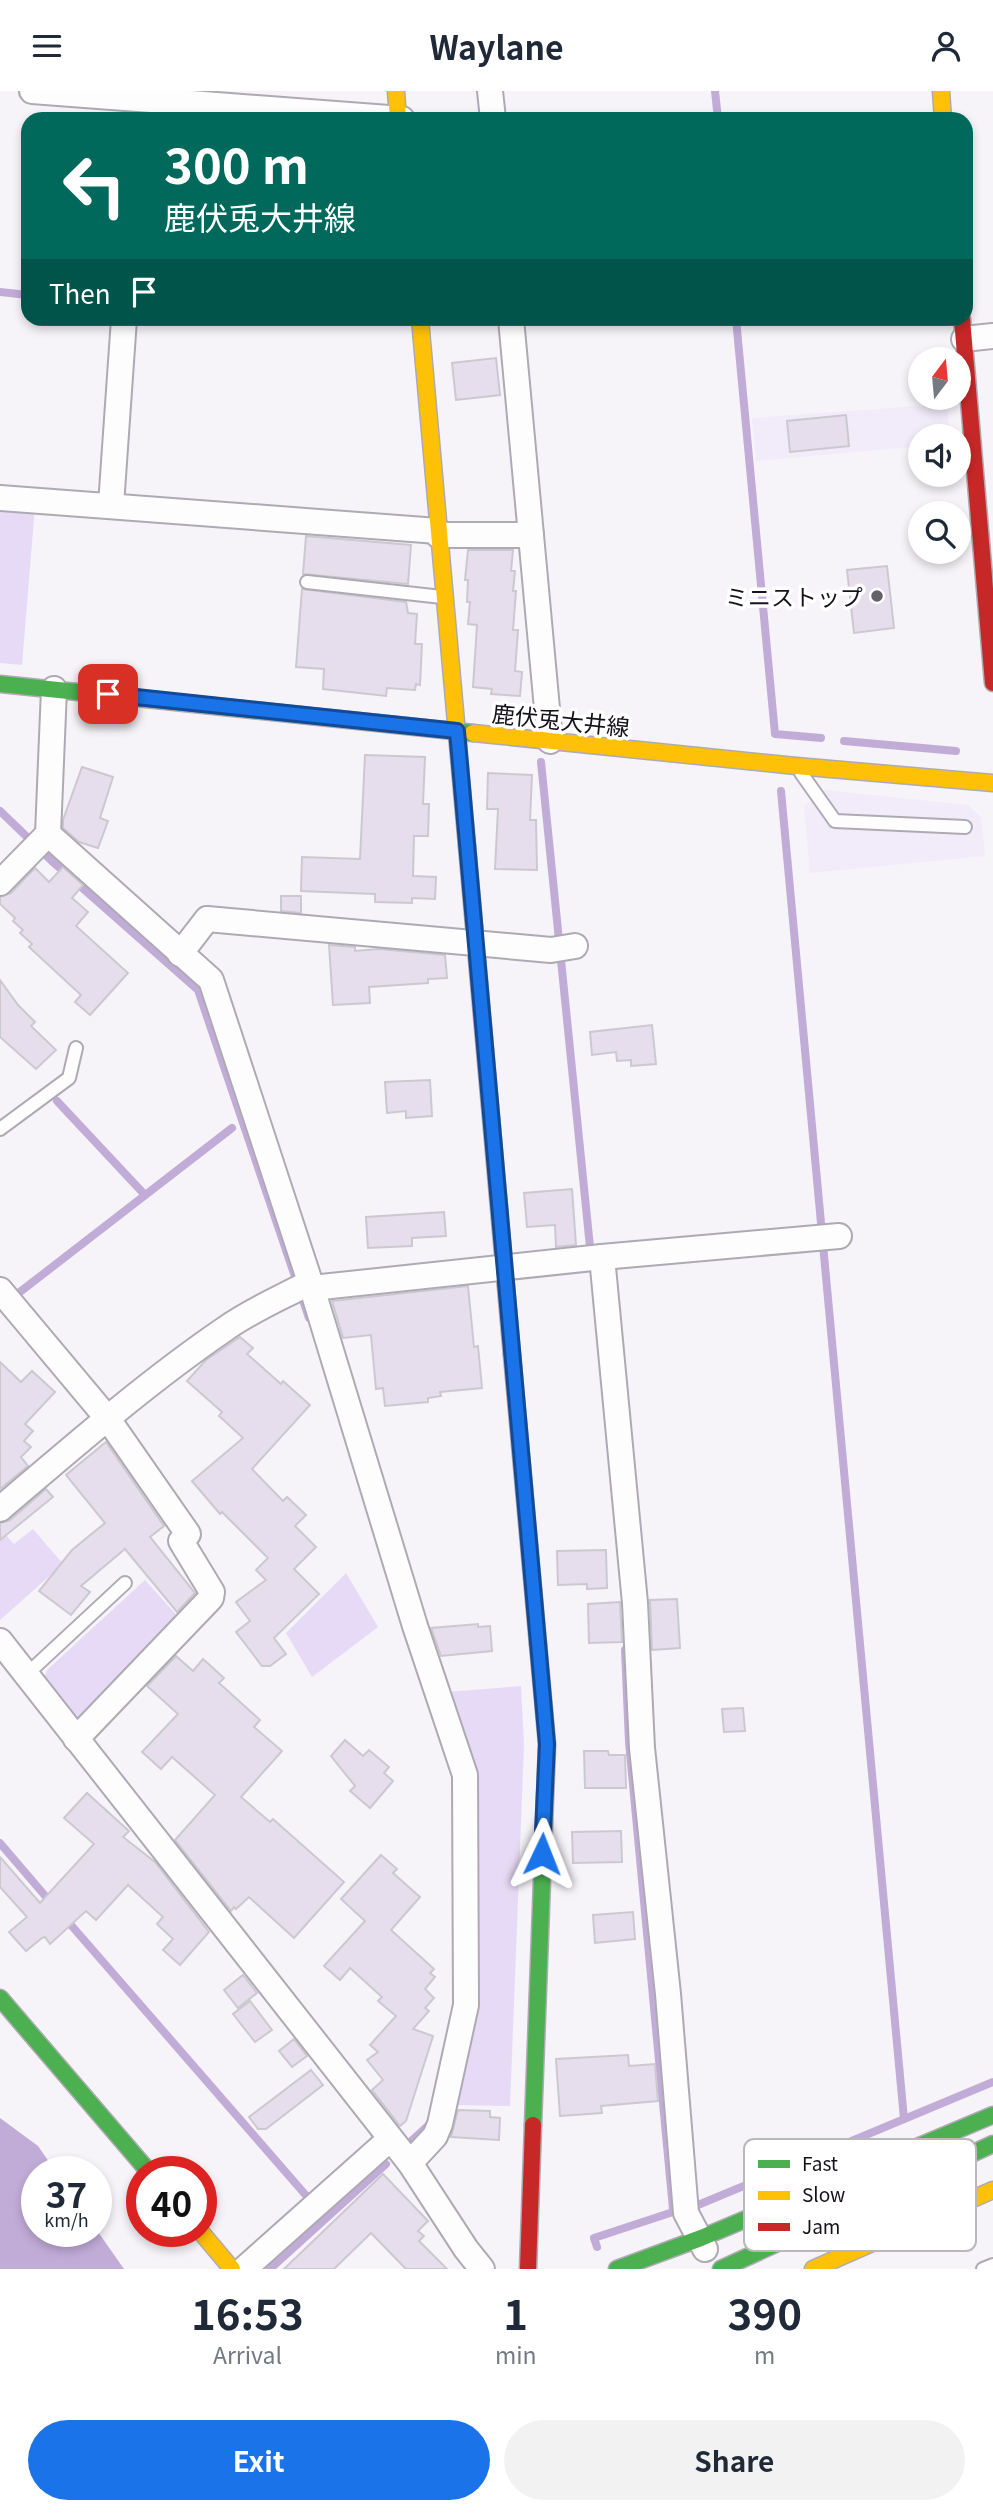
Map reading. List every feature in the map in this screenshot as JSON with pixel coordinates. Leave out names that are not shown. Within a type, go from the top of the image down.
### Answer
[{"type":"main road","points":[[396,91],[398,112]]},
{"type":"main road","points":[[941,91],[942,112]]},
{"type":"main road","points":[[421,326],[547,1744],[528,2269]]},
{"type":"main road","points":[[963,329],[993,683]]},
{"type":"main road","name":"鹿伏兎大井線","points":[[0,684],[796,766],[993,783]]},
{"type":"main road","points":[[0,1999],[135,2156]]},
{"type":"main road","points":[[936,2139],[993,2115]]},
{"type":"main road","points":[[976,2152],[993,2144]]},
{"type":"main road","points":[[976,2197],[993,2190]]},
{"type":"main road","points":[[617,2269],[744,2220]]},
{"type":"main road","points":[[213,2247],[232,2269]]},
{"type":"main road","points":[[721,2269],[760,2251]]},
{"type":"main road","points":[[813,2269],[854,2251]]},
{"type":"street","points":[[32,91],[138,109],[216,112]]},
{"type":"street","points":[[490,91],[492,112]]},
{"type":"street","points":[[111,505],[124,326]]},
{"type":"street","points":[[511,326],[523,535],[550,741]]},
{"type":"street","points":[[963,329],[993,336]]},
{"type":"street","points":[[0,498],[438,533],[523,535]]},
{"type":"street","points":[[0,883],[40,842],[54,689]]},
{"type":"street","points":[[40,842],[211,980],[303,1288],[465,1775],[466,2005],[440,2124],[435,2136],[410,2163]]},
{"type":"street","points":[[180,954],[207,919],[551,950],[575,946]]},
{"type":"street","points":[[0,1509],[108,1419],[225,1329],[260,1307],[303,1288],[830,1237]]},
{"type":"street","points":[[602,1257],[635,1603],[642,1748],[668,1994],[686,2213],[701,2238],[712,2269]]},
{"type":"street","points":[[0,1290],[108,1419],[188,1534],[181,1541],[212,1592],[211,1598],[76,1739]]},
{"type":"street","points":[[0,1641],[410,2163],[482,2269]]},
{"type":"street","points":[[244,2269],[390,2139]]},
{"type":"lane","points":[[306,582],[443,598]]},
{"type":"lane","points":[[796,766],[835,821],[965,827]]},
{"type":"lane","points":[[0,1129],[69,1078],[76,1048]]},
{"type":"lane","points":[[26,1675],[125,1583]]},
{"type":"lane","points":[[983,2269],[993,2265]]},
{"type":"shaded area","points":[[908,407],[908,410],[948,410],[949,424],[908,424],[908,447],[756,461],[752,418]]},
{"type":"shaded area","points":[[0,504],[35,506],[22,665],[0,663]]},
{"type":"shaded area","points":[[825,790],[968,805],[981,817],[985,856],[810,873],[804,806]]},
{"type":"shaded area","points":[[0,1529],[14,1544],[33,1529],[63,1564],[0,1620]]},
{"type":"shaded area","points":[[346,1573],[378,1627],[312,1677],[286,1633]]},
{"type":"shaded area","points":[[145,1580],[181,1620],[88,1719],[76,1720],[44,1678],[47,1670]]},
{"type":"shaded area","points":[[521,1686],[524,1745],[510,2106],[454,2105],[470,2002],[447,1692]]},
{"type":"shaded area","points":[[0,2118],[38,2146],[45,2156],[21,2156],[21,2247],[109,2247],[124,2269],[0,2269]]},
{"type":"building","points":[[496,358],[500,395],[456,400],[452,363]]},
{"type":"building","points":[[846,415],[849,446],[790,452],[787,421]]},
{"type":"building","points":[[306,536],[411,545],[408,584],[303,574]]},
{"type":"building","points":[[468,550],[513,550],[511,571],[515,571],[513,591],[516,591],[513,630],[518,630],[515,671],[522,672],[520,696],[491,694],[492,689],[473,687],[477,625],[468,624],[470,602],[467,602],[468,580],[465,580]]},
{"type":"building","points":[[887,566],[894,628],[854,633],[847,570]]},
{"type":"building","points":[[302,589],[406,602],[408,613],[417,614],[415,644],[422,644],[420,685],[416,684],[415,690],[387,688],[386,696],[323,689],[324,669],[296,667]]},
{"type":"building","points":[[365,755],[425,757],[423,804],[429,804],[428,836],[414,836],[413,876],[436,877],[435,899],[412,898],[412,903],[375,902],[375,894],[301,891],[302,857],[360,859]]},
{"type":"building","points":[[82,767],[113,777],[100,818],[108,821],[98,848],[79,842],[63,828],[63,820]]},
{"type":"building","points":[[488,773],[532,775],[530,820],[536,820],[537,870],[495,869],[498,809],[487,809]]},
{"type":"building","points":[[63,867],[83,885],[72,898],[88,912],[76,926],[128,973],[90,1015],[75,1002],[81,995],[29,947],[32,944],[20,933],[23,930],[13,921],[15,918],[0,904],[0,897],[11,893],[35,868],[49,882]]},
{"type":"building","points":[[281,896],[301,896],[301,913],[281,911]]},
{"type":"building","points":[[329,945],[355,947],[355,951],[379,949],[445,955],[447,978],[428,979],[428,983],[369,987],[370,1003],[333,1005]]},
{"type":"building","points":[[0,980],[18,1005],[35,1022],[31,1026],[56,1050],[36,1069],[0,1037]]},
{"type":"building","points":[[652,1025],[656,1064],[631,1066],[631,1060],[617,1061],[616,1052],[592,1055],[590,1032]]},
{"type":"building","points":[[430,1080],[432,1116],[406,1118],[406,1111],[387,1113],[385,1082]]},
{"type":"building","points":[[572,1189],[576,1245],[556,1247],[555,1225],[527,1227],[524,1193]]},
{"type":"building","points":[[444,1212],[446,1236],[412,1238],[412,1246],[368,1248],[366,1217]]},
{"type":"building","points":[[468,1286],[474,1347],[478,1346],[482,1388],[440,1392],[441,1396],[428,1398],[428,1402],[385,1406],[383,1388],[376,1389],[371,1335],[343,1338],[332,1301]]},
{"type":"building","points":[[240,1337],[253,1348],[247,1354],[310,1405],[252,1469],[283,1501],[287,1497],[306,1515],[295,1526],[316,1547],[294,1569],[319,1594],[274,1638],[286,1654],[270,1666],[262,1666],[236,1632],[250,1621],[236,1602],[266,1580],[256,1570],[268,1558],[222,1512],[220,1514],[192,1481],[243,1438],[219,1416],[222,1412],[187,1381],[206,1360]]},
{"type":"building","points":[[0,1362],[21,1382],[32,1371],[55,1392],[25,1424],[33,1431],[24,1441],[31,1447],[21,1457],[28,1466],[0,1489]]},
{"type":"building","points":[[106,1442],[164,1526],[150,1537],[195,1593],[177,1612],[125,1549],[81,1586],[90,1592],[71,1615],[39,1591],[72,1550],[105,1523],[66,1475]]},
{"type":"building","points":[[46,1489],[53,1497],[0,1540],[0,1523],[10,1520]]},
{"type":"building","points":[[606,1550],[607,1588],[587,1589],[587,1584],[558,1585],[557,1551]]},
{"type":"building","points":[[677,1599],[680,1648],[652,1650],[650,1600]]},
{"type":"building","points":[[620,1602],[622,1642],[589,1643],[588,1604]]},
{"type":"building","points":[[478,1624],[478,1627],[490,1626],[492,1651],[441,1656],[431,1628]]},
{"type":"building","points":[[176,1656],[193,1671],[203,1659],[224,1678],[219,1683],[260,1720],[254,1727],[282,1751],[241,1797],[270,1822],[273,1819],[344,1882],[294,1938],[249,1897],[231,1911],[175,1840],[215,1795],[172,1757],[161,1769],[142,1752],[178,1714],[147,1686]]},
{"type":"building","points":[[743,1708],[745,1731],[724,1732],[722,1709]]},
{"type":"building","points":[[345,1740],[363,1756],[369,1750],[389,1767],[384,1773],[393,1781],[370,1808],[350,1791],[355,1786],[331,1756]]},
{"type":"building","points":[[584,1751],[608,1751],[609,1755],[625,1755],[626,1788],[585,1788]]},
{"type":"building","points":[[87,1793],[129,1831],[123,1837],[155,1862],[209,1932],[180,1965],[163,1950],[173,1939],[157,1924],[163,1917],[128,1885],[96,1920],[86,1911],[50,1944],[45,1937],[26,1951],[9,1932],[27,1917],[0,1887],[0,1857],[40,1903],[94,1844],[64,1818]]},
{"type":"building","points":[[621,1831],[622,1862],[573,1863],[572,1832]]},
{"type":"building","points":[[381,1855],[397,1869],[393,1873],[420,1897],[391,1930],[434,1969],[430,1973],[435,1977],[425,1989],[434,1998],[425,2008],[429,2011],[413,2029],[433,2036],[406,2121],[400,2126],[372,2090],[383,2080],[367,2060],[378,2052],[370,2045],[396,2016],[378,2001],[382,1997],[350,1968],[340,1980],[324,1966],[365,1921],[341,1899]]},
{"type":"building","points":[[633,1912],[635,1939],[595,1943],[593,1915]]},
{"type":"building","points":[[243,1975],[257,1993],[238,2008],[224,1990]]},
{"type":"building","points":[[250,2001],[272,2030],[255,2042],[233,2014]]},
{"type":"building","points":[[294,2039],[307,2056],[292,2067],[279,2051]]},
{"type":"building","points":[[628,2055],[629,2066],[655,2064],[658,2101],[601,2106],[602,2113],[560,2116],[556,2059]]},
{"type":"building","points":[[311,2070],[323,2085],[266,2129],[258,2129],[249,2117]]},
{"type":"building","points":[[458,2110],[490,2111],[490,2117],[500,2118],[499,2140],[451,2137]]},
{"type":"building","points":[[383,2174],[428,2221],[418,2231],[424,2236],[419,2241],[447,2269],[406,2269],[371,2233],[334,2269],[284,2269]]},
{"type":"waterway","points":[[715,91],[717,112]]},
{"type":"waterway","points":[[0,292],[21,294]]},
{"type":"waterway","points":[[737,326],[775,734],[821,738]]},
{"type":"waterway","points":[[844,741],[956,751]]},
{"type":"waterway","points":[[541,762],[591,1257]]},
{"type":"waterway","points":[[781,791],[904,2119]]},
{"type":"waterway","points":[[0,811],[54,863],[198,990],[309,1318]]},
{"type":"waterway","points":[[57,1101],[145,1195]]},
{"type":"waterway","points":[[16,1295],[232,1128]]},
{"type":"waterway","points":[[625,1650],[629,1742],[673,2209]]},
{"type":"waterway","points":[[0,1843],[53,1905]]},
{"type":"waterway","points":[[64,1917],[310,2200]]},
{"type":"waterway","points":[[856,2139],[993,2082]]},
{"type":"waterway","points":[[407,2145],[431,2123]]},
{"type":"waterway","points":[[270,2269],[386,2164]]},
{"type":"waterway","points":[[698,2205],[744,2186]]},
{"type":"waterway","points":[[597,2247],[594,2238],[676,2211]]},
{"type":"traffic: fast","points":[[0,684],[473,733]]},
{"type":"traffic: fast","points":[[533,2125],[547,1744],[538,1644]]},
{"type":"traffic: fast","points":[[0,1998],[135,2156]]},
{"type":"traffic: fast","points":[[936,2139],[993,2115]]},
{"type":"traffic: fast","points":[[976,2152],[993,2144]]},
{"type":"traffic: fast","points":[[617,2269],[744,2220]]},
{"type":"traffic: fast","points":[[721,2269],[760,2251]]},
{"type":"traffic: slow","points":[[396,91],[398,112]]},
{"type":"traffic: slow","points":[[941,91],[942,112]]},
{"type":"traffic: slow","points":[[421,326],[467,846]]},
{"type":"traffic: slow","points":[[473,733],[993,783]]},
{"type":"traffic: slow","points":[[512,1355],[538,1644]]},
{"type":"traffic: slow","points":[[976,2197],[993,2190]]},
{"type":"traffic: slow","points":[[213,2247],[232,2269]]},
{"type":"traffic: slow","points":[[813,2269],[854,2251]]},
{"type":"traffic: jam","points":[[963,326],[993,683]]},
{"type":"traffic: jam","points":[[467,846],[512,1355]]},
{"type":"traffic: jam","points":[[528,2269],[533,2125]]},
{"type":"place","name":"ミニストップ","points":[[877,596]]},
{"type":"route","points":[[108,694],[457,731],[547,1744],[542,1854]]}]
